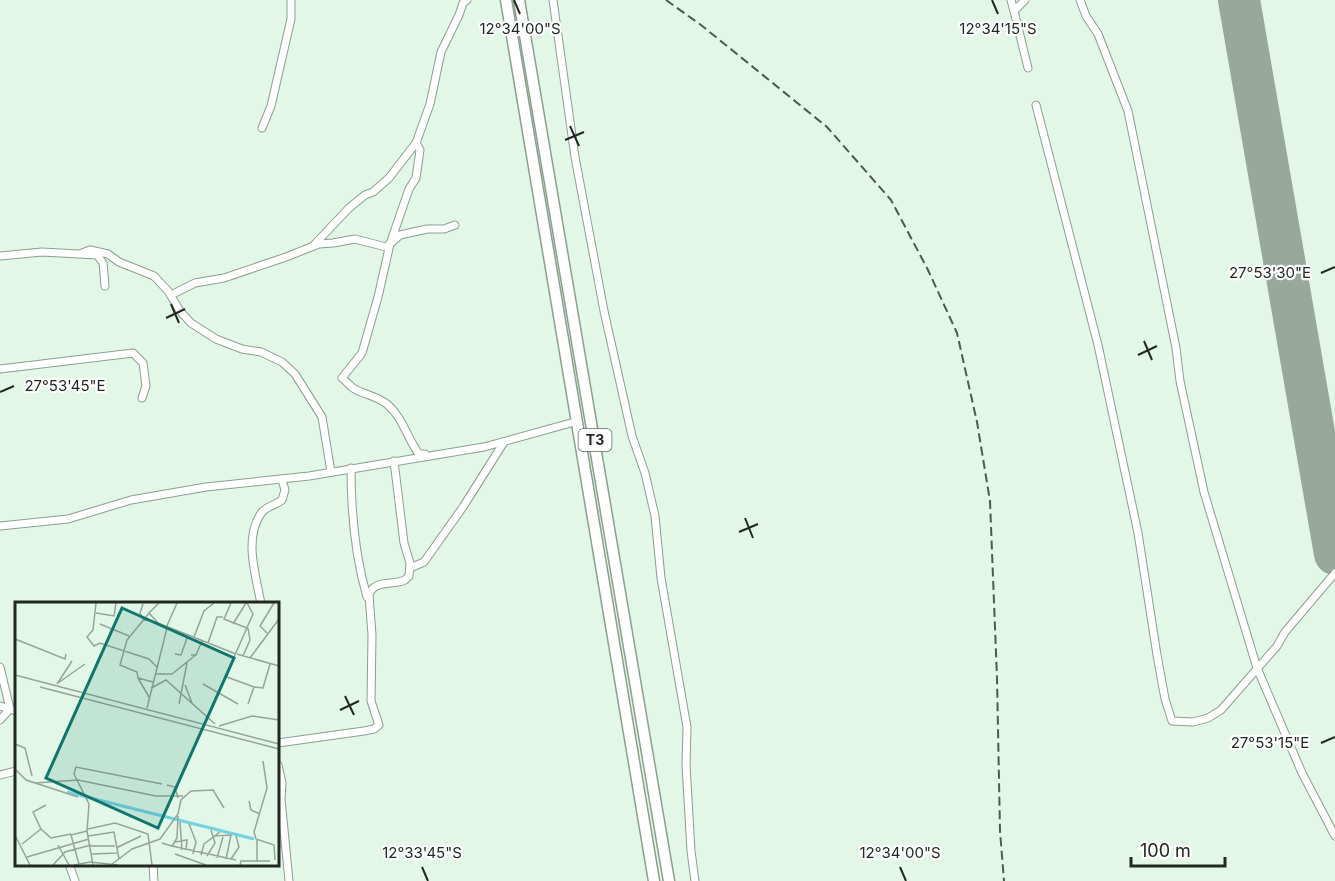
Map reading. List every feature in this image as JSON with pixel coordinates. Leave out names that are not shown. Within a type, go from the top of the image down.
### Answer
[{"type":"highway","name":"T3","points":[[519,0],[669,881]]},
{"type":"highway","name":"T3","points":[[504,1],[578,421],[654,881]]},
{"type":"street","points":[[262,128],[271,106],[291,19],[291,0]]},
{"type":"street","points":[[314,245],[349,208],[389,178],[416,143],[430,104],[441,52],[463,3],[467,0]]},
{"type":"street","points":[[553,0],[575,157],[604,311],[632,436],[645,473],[655,516],[661,578],[687,727],[686,765],[695,881]]},
{"type":"street","points":[[1011,0],[1028,68]]},
{"type":"street","points":[[1014,11],[1025,0]]},
{"type":"street","points":[[1080,0],[1086,16],[1098,34],[1128,111],[1176,348],[1180,381],[1204,492],[1257,668],[1302,773],[1335,836]]},
{"type":"street","points":[[1036,105],[1098,345],[1138,533],[1157,655],[1165,699],[1172,721],[1193,722],[1208,718],[1221,710],[1277,646],[1285,632],[1335,573]]},
{"type":"street","points":[[416,143],[420,150],[416,178],[409,189],[390,244],[362,353],[342,378],[354,389],[388,405],[398,417],[419,454],[437,455]]},
{"type":"street","points":[[171,295],[195,283],[231,275],[314,245],[355,238],[386,247],[400,235],[427,229],[444,229],[455,225]]},
{"type":"street","points":[[82,253],[90,250],[108,254],[119,262],[154,276],[191,323],[216,339],[242,349],[261,351],[282,362],[295,374],[322,417],[331,472]]},
{"type":"street","points":[[0,256],[42,252],[97,255],[103,263],[105,286]]},
{"type":"street","points":[[0,369],[133,353],[143,363],[146,386],[142,398]]},
{"type":"street","points":[[0,526],[68,519],[131,500],[206,487],[282,480],[437,455],[504,441],[578,421]]},
{"type":"street","points":[[410,568],[424,562],[463,507],[504,441]]},
{"type":"street","points":[[279,742],[364,731],[379,725],[371,701],[372,635],[369,595],[373,587],[405,580],[410,568],[404,543],[394,461]]},
{"type":"street","points":[[351,468],[353,512],[361,574],[369,605]]},
{"type":"street","points":[[261,602],[252,538],[263,511],[282,500],[285,490],[282,480]]},
{"type":"street","points":[[0,667],[13,710]]},
{"type":"street","points":[[0,706],[13,710]]},
{"type":"street","points":[[0,720],[13,710]]},
{"type":"street","points":[[279,770],[282,783],[281,799],[288,881]]},
{"type":"street","points":[[0,775],[15,771]]},
{"type":"street","points":[[70,866],[75,881]]},
{"type":"street","points":[[153,866],[154,881]]},
{"type":"runway","points":[[1239,0],[1335,554]]},
{"type":"railway","points":[[666,0],[701,25],[827,127],[891,200],[928,270],[957,333],[977,422],[990,501],[1000,831],[1004,881]]}]
